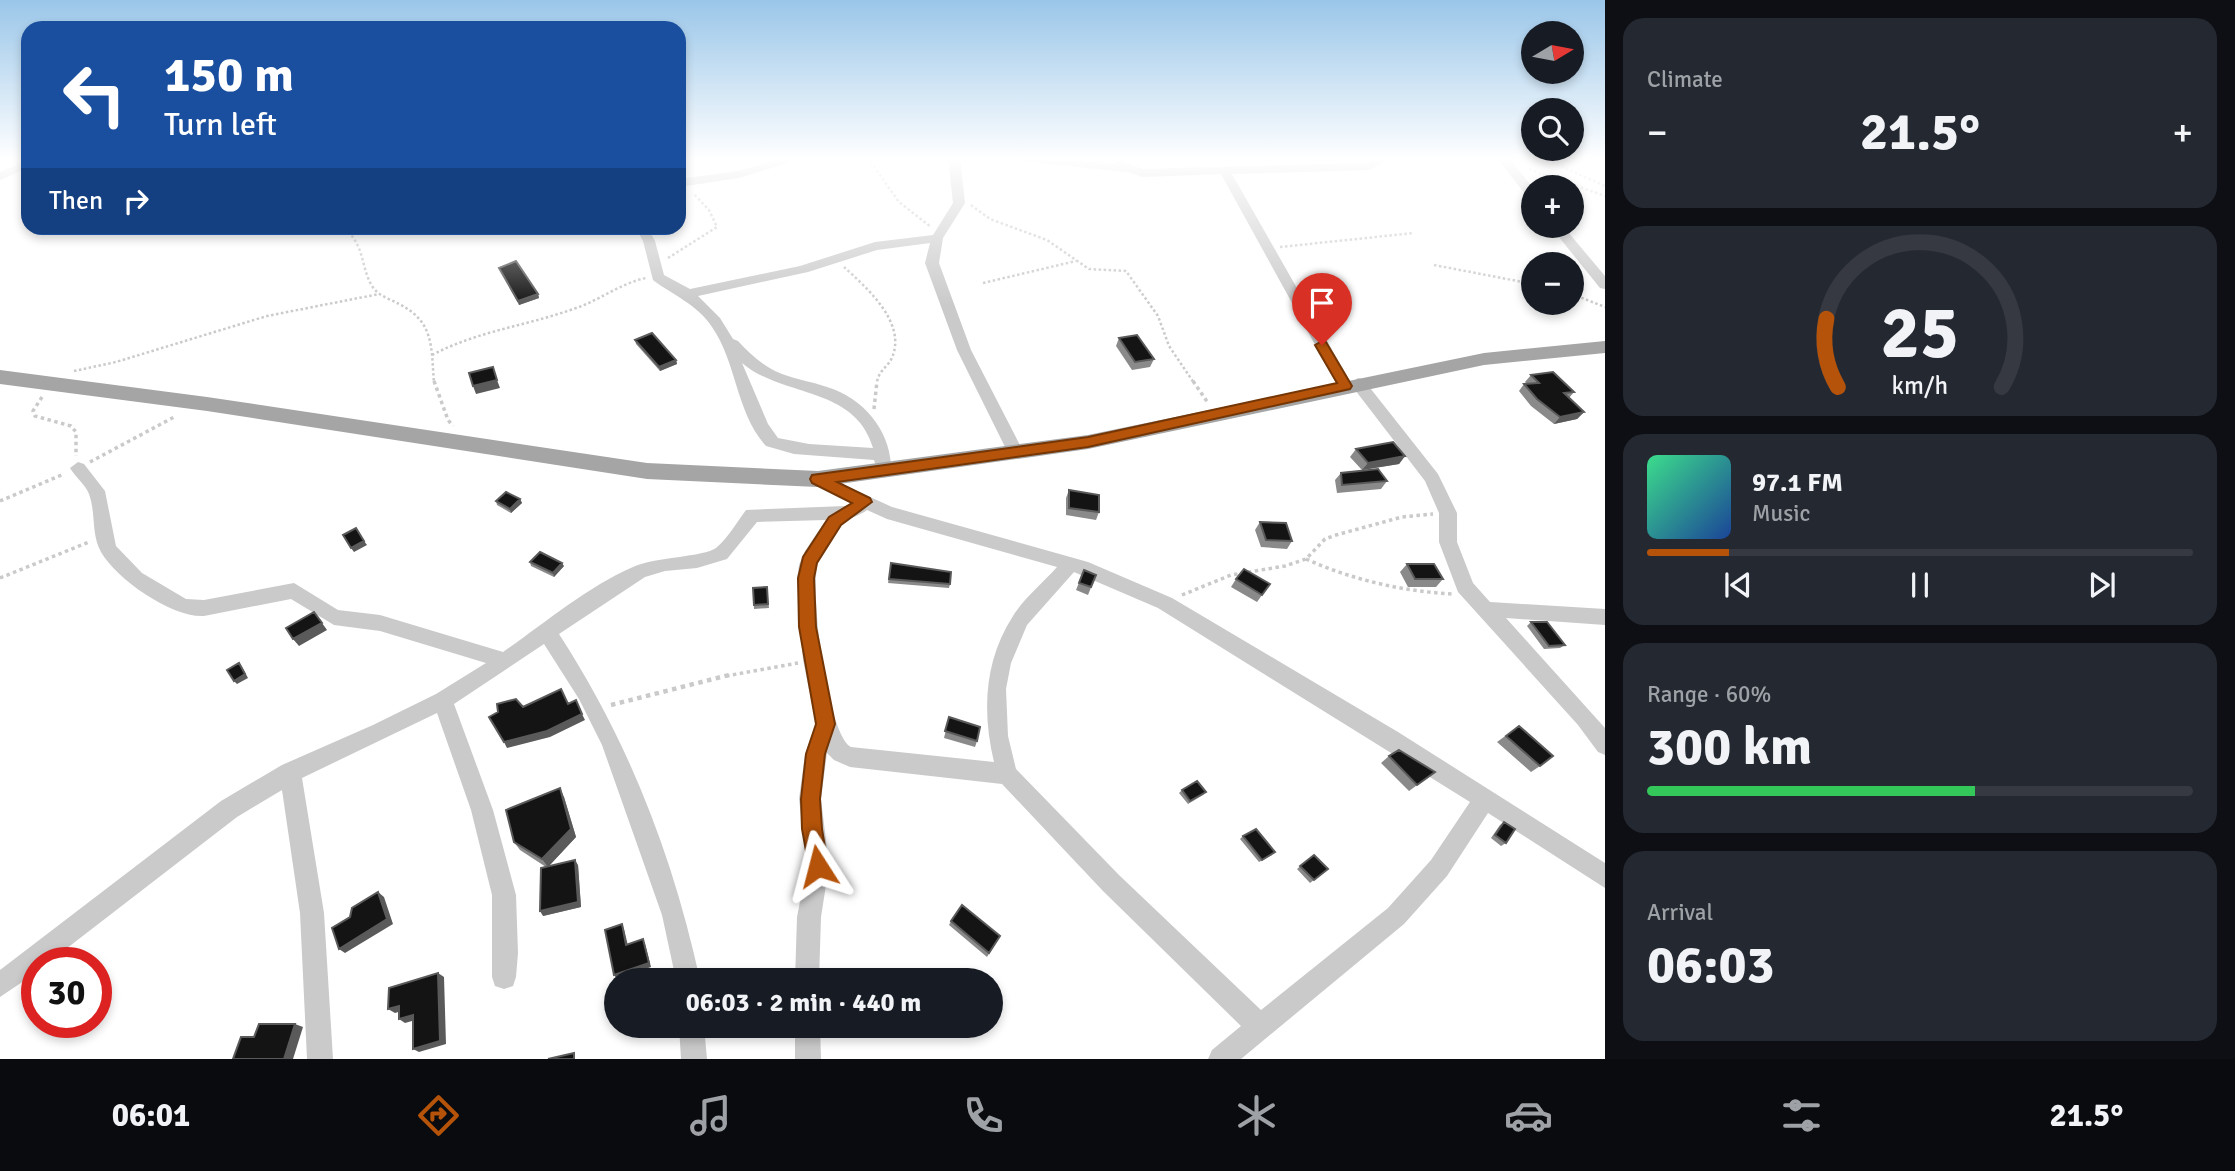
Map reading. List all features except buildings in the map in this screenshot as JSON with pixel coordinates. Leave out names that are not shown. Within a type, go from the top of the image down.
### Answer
[{"type":"main road","points":[[0,377],[207,404],[647,471],[818,479],[883,464],[1016,453],[1088,442],[1352,384],[1484,359],[1605,347]]},
{"type":"street","points":[[955,207],[938,237],[932,263],[964,350],[1016,453]]},
{"type":"street","points":[[1245,207],[1352,384],[1432,478],[1448,513],[1448,542],[1461,578],[1478,602],[1585,718],[1605,745]]},
{"type":"street","points":[[646,235],[657,272],[687,294],[722,330],[752,363],[770,375],[839,397],[872,427],[880,440],[883,464],[799,449],[767,438],[722,330]]},
{"type":"street","points":[[687,294],[803,269],[875,246],[938,237]]},
{"type":"street","points":[[1566,238],[1605,285]]},
{"type":"street","points":[[78,468],[97,491],[104,537],[109,550],[136,578],[191,609],[294,591],[334,617],[380,623],[506,661]]},
{"type":"street","points":[[818,479],[887,512],[1088,569],[1164,603],[1485,798],[1605,876]]},
{"type":"street","points":[[0,985],[111,902],[202,828],[290,772],[380,732],[443,700],[548,633],[592,600],[639,572],[665,564],[697,561],[721,554],[752,515],[845,513],[852,512],[865,502]]},
{"type":"street","points":[[845,513],[835,521],[809,562],[806,590],[807,627],[813,660],[826,724],[836,750],[850,757],[1007,774]]},
{"type":"street","points":[[1071,564],[1020,620],[1001,663],[996,689],[998,724],[1007,774],[1121,893],[1261,1028]]},
{"type":"street","points":[[1478,602],[1605,617]]},
{"type":"street","points":[[548,633],[611,742],[674,915],[685,968]]},
{"type":"street","points":[[443,700],[482,810],[504,895],[504,977]]},
{"type":"street","points":[[807,968],[809,917],[818,866],[810,799],[816,754],[826,724]]},
{"type":"street","points":[[290,772],[312,913],[320,1059]]},
{"type":"street","points":[[1221,1059],[1396,916],[1439,868],[1485,798]]},
{"type":"street","points":[[693,1038],[694,1059]]},
{"type":"street","points":[[808,1038],[808,1059]]},
{"type":"path","points":[[432,355],[461,340],[568,312],[657,272],[717,227],[706,207]]},
{"type":"path","points":[[906,207],[924,220],[938,237]]},
{"type":"path","points":[[974,207],[984,218],[1037,236],[1093,270],[1121,268],[1126,271],[1158,316],[1169,346],[1214,414]]},
{"type":"path","points":[[1268,248],[1414,233]]},
{"type":"path","points":[[352,235],[357,240],[372,286],[379,294],[407,308],[425,324],[430,333],[434,385],[448,420],[468,444]]},
{"type":"path","points":[[835,259],[878,299],[896,337],[893,358],[878,374],[872,427]]},
{"type":"path","points":[[983,283],[1076,261]]},
{"type":"path","points":[[1434,265],[1521,282]]},
{"type":"path","points":[[78,468],[76,432],[71,426],[35,416],[33,411],[52,384],[71,372],[116,362],[267,316],[379,294]]},
{"type":"path","points":[[1584,299],[1605,307]]},
{"type":"path","points":[[0,501],[78,468],[173,417],[207,404]]},
{"type":"path","points":[[1164,603],[1231,575],[1285,566],[1306,559],[1325,539],[1336,535],[1402,517],[1448,513]]},
{"type":"path","points":[[0,578],[104,537]]},
{"type":"path","points":[[1306,559],[1326,569],[1395,587],[1478,602]]},
{"type":"path","points":[[596,713],[636,697],[813,660]]},
{"type":"route","points":[[818,866],[810,799],[816,754],[826,724],[807,627],[806,578],[809,562],[835,521],[865,502],[818,479],[1088,442],[1345,386],[1322,345]]}]
